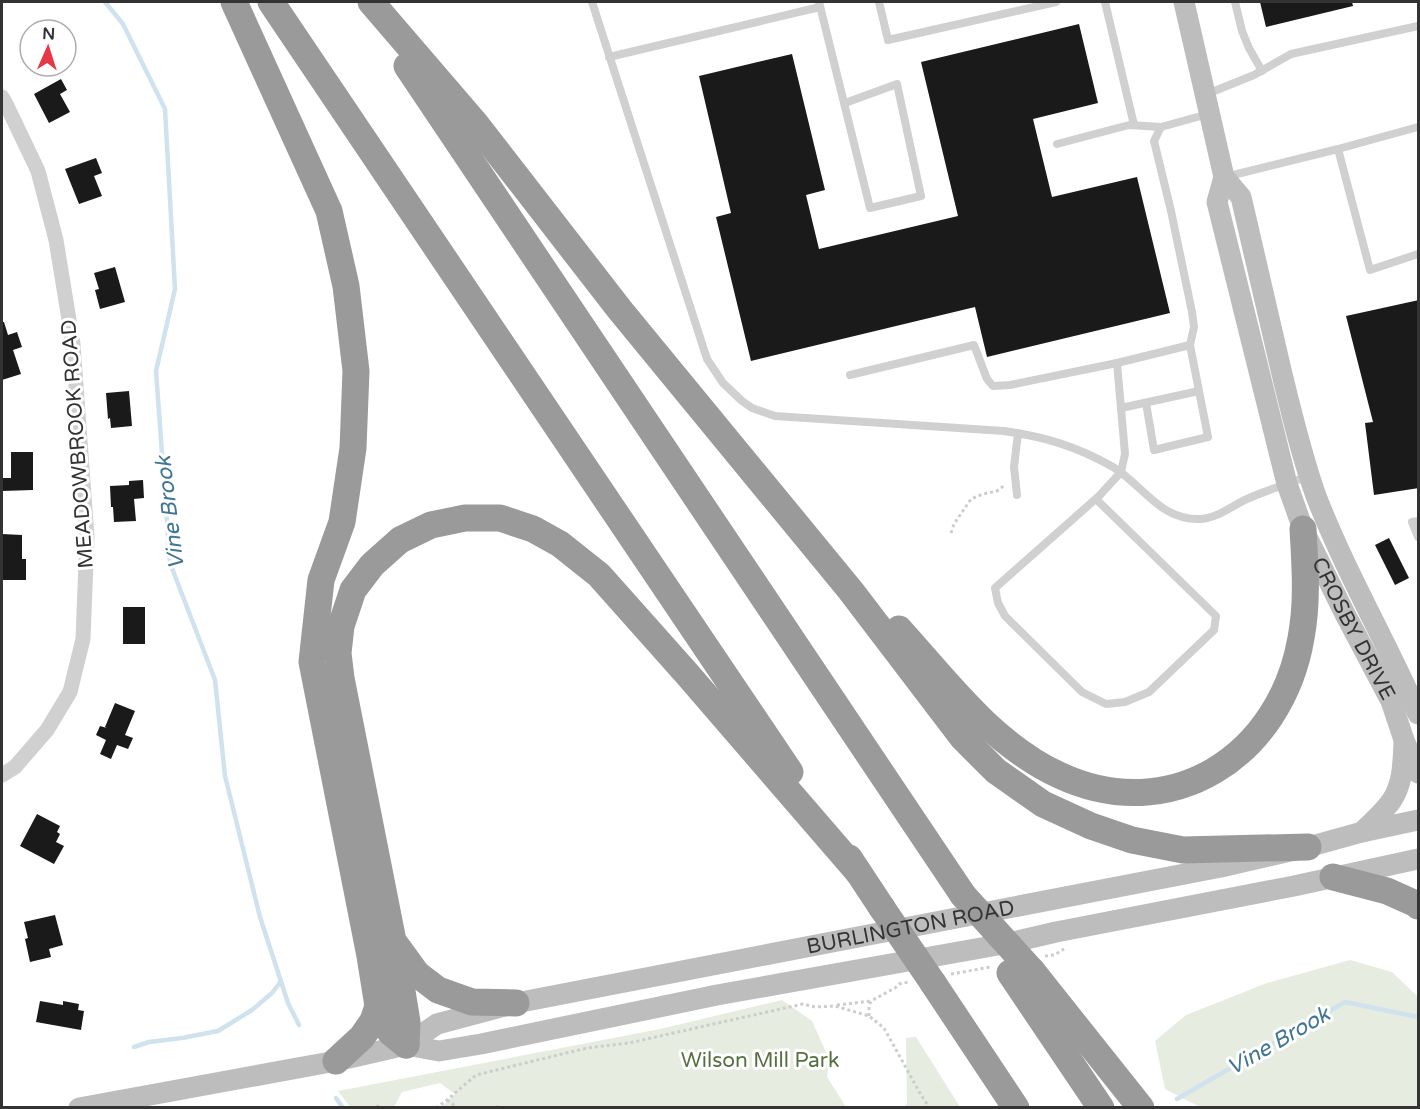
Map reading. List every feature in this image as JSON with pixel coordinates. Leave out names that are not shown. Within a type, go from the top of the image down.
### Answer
[{"type":"highway","points":[[234,2],[329,211],[346,286],[356,371],[353,448],[342,522],[321,580],[312,662],[378,1006],[384,1023],[391,1033],[406,1045]]},
{"type":"highway","points":[[272,2],[1016,1107]]},
{"type":"highway","points":[[364,2],[963,895],[1101,1107]]},
{"type":"highway","points":[[371,2],[475,123],[620,310],[851,591],[963,738],[996,771],[1042,804],[1090,826],[1132,840],[1183,850],[1308,847]]},
{"type":"highway","points":[[406,1045],[407,1022],[393,941],[338,653],[341,626],[353,590],[372,565],[400,540],[431,525],[465,518],[500,518],[533,529],[560,544],[599,575],[858,872]]},
{"type":"highway","points":[[851,591],[885,614],[970,708],[994,732],[1023,754],[1059,775],[1088,786],[1117,792],[1144,793],[1174,788],[1200,778],[1226,764],[1250,743],[1274,711],[1291,674],[1301,639],[1305,610],[1303,529]]},
{"type":"highway","points":[[1333,878],[1387,891],[1419,906]]},
{"type":"highway","points":[[393,941],[417,974],[438,990],[472,1002],[516,1003]]},
{"type":"highway","points":[[1013,970],[1141,1107]]},
{"type":"highway","points":[[336,1061],[362,1037],[373,1021],[378,1006]]},
{"type":"main road","name":"CROSBY DRIVE","points":[[1184,2],[1224,177],[1241,197],[1284,383],[1309,476],[1336,543],[1419,714]]},
{"type":"main road","name":"CROSBY DRIVE","points":[[1224,177],[1217,201],[1287,484],[1303,529],[1391,700],[1404,740],[1419,774]]},
{"type":"main road","points":[[1362,832],[1396,794],[1403,771],[1404,740]]},
{"type":"main road","name":"BURLINGTON ROAD","points":[[79,1107],[336,1061],[406,1045],[437,1024],[516,1003],[1221,867],[1419,820]]},
{"type":"main road","name":"BURLINGTON ROAD","points":[[406,1045],[439,1051],[481,1044],[717,995],[999,945],[1419,860]]},
{"type":"street","name":"MEADOWBROOK ROAD","points":[[2,97],[38,171],[56,240],[73,344],[87,537],[83,639],[70,692],[47,730],[15,767],[2,775]]},
{"type":"lane","points":[[591,2],[707,359],[723,383],[752,408],[775,416],[1036,436],[1073,447],[1113,467],[1165,510],[1190,518],[1203,519],[1216,515],[1246,499],[1309,476]]},
{"type":"lane","points":[[879,2],[888,40],[1056,2]]},
{"type":"lane","points":[[1105,2],[1134,126]]},
{"type":"lane","points":[[1235,2],[1248,48],[1262,71]]},
{"type":"lane","points":[[609,57],[819,4],[870,208],[921,196],[897,84],[845,103]]},
{"type":"lane","points":[[1057,144],[1129,126],[1161,127],[1207,104],[1291,54],[1419,26]]},
{"type":"lane","points":[[1146,403],[1154,450],[1208,436],[1190,345],[1194,327],[1192,312],[1154,141],[1161,127]]},
{"type":"lane","points":[[1224,177],[1419,127]]},
{"type":"lane","points":[[1338,149],[1370,270],[1419,254]]},
{"type":"lane","points":[[850,375],[974,345],[987,379],[993,386],[1010,385],[1190,345]]},
{"type":"lane","points":[[1096,499],[1216,616],[1214,630],[1149,692],[1125,702],[1106,704],[1082,692],[1005,616],[998,603],[995,588],[1096,499],[1121,472],[1125,454],[1117,363]]},
{"type":"lane","points":[[1121,408],[1199,391]]},
{"type":"lane","points":[[1017,495],[1014,467],[1018,433]]},
{"type":"lane","points":[[1419,521],[1412,522],[1419,537]]},
{"type":"path","points":[[951,533],[954,524],[971,499],[997,491],[1015,481]]},
{"type":"path","points":[[436,1107],[476,1075],[587,1048],[629,1042],[803,1004],[815,1007],[871,1001],[899,984],[1013,970]]},
{"type":"path","points":[[869,1017],[871,1001]]},
{"type":"path","points":[[835,1006],[869,1017],[884,1028],[928,1107]]},
{"type":"path","points":[[447,1100],[458,1107]]},
{"type":"path","points":[[490,1107],[499,1107]]},
{"type":"green space","points":[[1350,960],[1392,972],[1417,996],[1418,1107],[1200,1107],[1165,1089],[1155,1041],[1186,1015],[1267,983]]},
{"type":"green space","name":"Wilson Mill Park","points":[[782,1000],[812,1021],[829,1059],[827,1077],[846,1107],[441,1107],[455,1094],[440,1083],[402,1092],[394,1107],[351,1108],[338,1091],[660,1029]]},
{"type":"green space","points":[[916,1037],[960,1107],[905,1107],[907,1103],[906,1038]]},
{"type":"building","points":[[1260,2],[1352,2],[1353,6],[1266,27]]},
{"type":"building","points":[[1079,24],[1098,103],[1033,119],[1052,197],[1137,177],[1170,313],[987,357],[975,307],[751,361],[716,217],[731,213],[699,76],[792,54],[825,190],[806,195],[819,249],[958,216],[921,62]]},
{"type":"building","points":[[61,79],[67,90],[60,94],[70,112],[49,123],[34,94]]},
{"type":"building","points":[[96,158],[102,173],[94,176],[102,196],[79,204],[65,169]]},
{"type":"building","points":[[115,267],[125,302],[100,309],[95,290],[99,289],[94,273]]},
{"type":"building","points":[[1419,300],[1419,488],[1374,495],[1365,423],[1373,422],[1346,316]]},
{"type":"building","points":[[2,322],[4,322],[8,335],[17,332],[22,347],[13,350],[21,374],[2,380]]},
{"type":"building","points":[[129,391],[132,426],[111,428],[106,393]]},
{"type":"building","points":[[11,452],[33,452],[33,490],[2,491],[2,478],[11,478]]},
{"type":"building","points":[[143,480],[144,498],[134,499],[136,521],[114,522],[110,486],[129,485],[129,481]]},
{"type":"building","points":[[2,534],[22,535],[22,559],[26,559],[26,580],[2,580]]},
{"type":"building","points":[[1389,538],[1409,578],[1395,585],[1375,545]]},
{"type":"building","points":[[123,607],[145,607],[145,644],[123,644]]},
{"type":"building","points":[[115,703],[135,711],[125,735],[133,738],[128,749],[117,745],[111,759],[100,754],[106,740],[96,735],[100,726],[107,728],[105,727]]},
{"type":"building","points":[[37,814],[60,826],[57,832],[60,834],[56,842],[64,846],[54,864],[20,846]]},
{"type":"building","points":[[55,915],[63,945],[49,949],[51,957],[30,962],[24,922]]},
{"type":"building","points":[[40,1001],[63,1005],[63,1001],[79,1004],[78,1010],[84,1011],[81,1030],[36,1022]]},
{"type":"waterway","name":"Vine Brook","points":[[105,2],[123,24],[165,109],[175,289],[156,371],[170,563],[215,680],[225,776],[260,917],[288,1003],[299,1025]]},
{"type":"waterway","points":[[134,1047],[149,1042],[218,1031],[252,1010],[272,993],[281,981]]},
{"type":"waterway","name":"Vine Brook","points":[[1177,1099],[1345,1002],[1418,1017]]},
{"type":"waterway","name":"Vine Brook","points":[[336,1098],[343,1108]]}]
